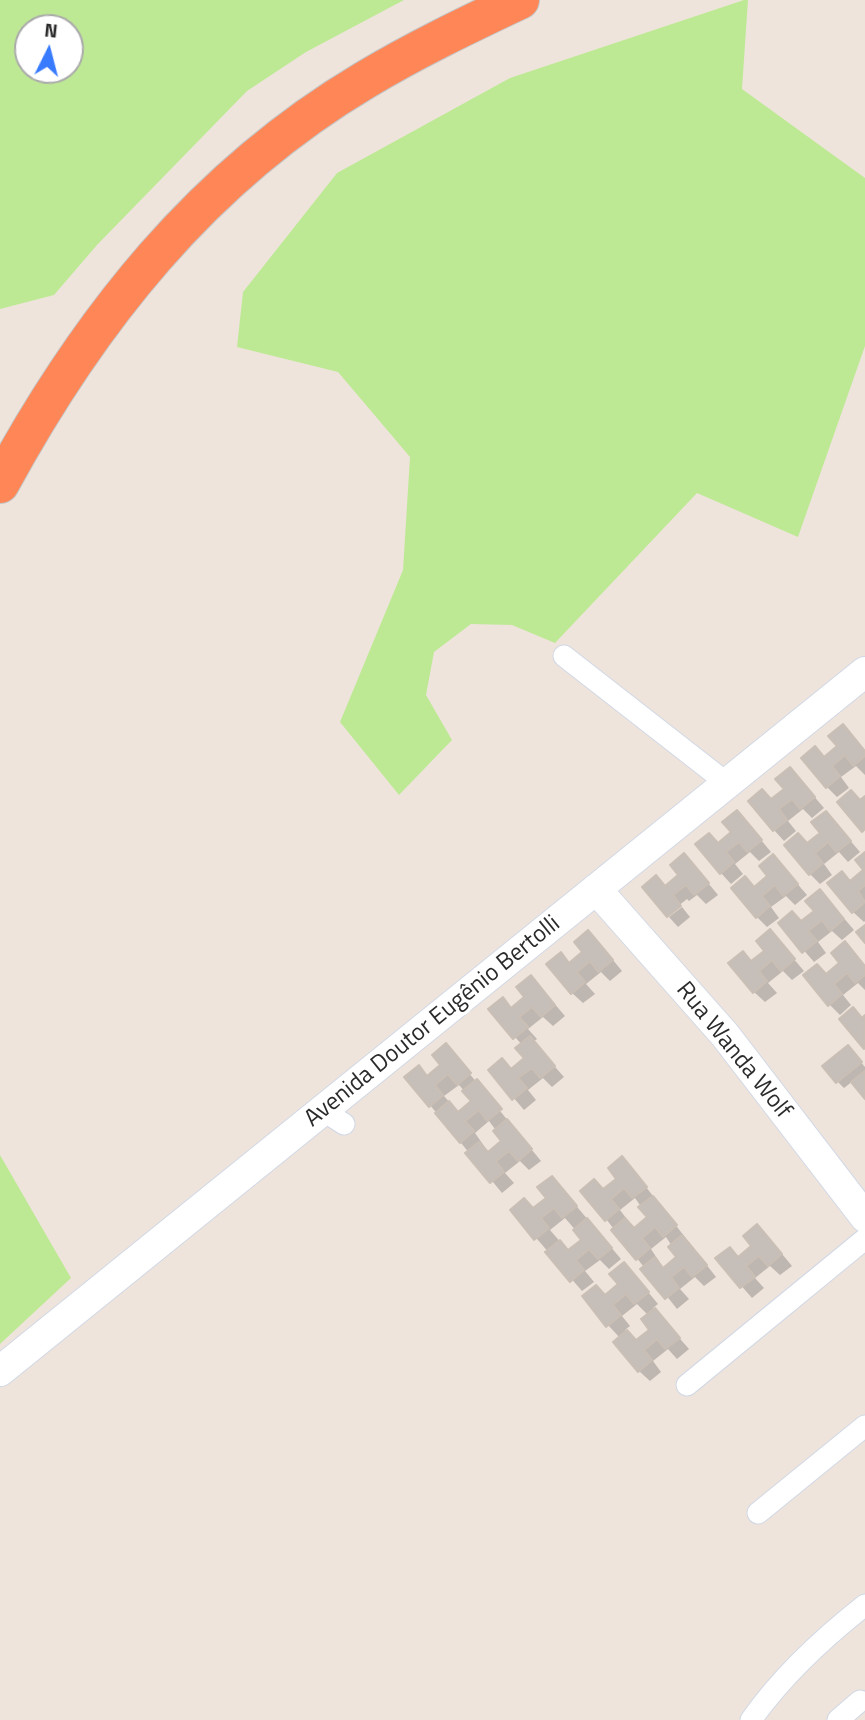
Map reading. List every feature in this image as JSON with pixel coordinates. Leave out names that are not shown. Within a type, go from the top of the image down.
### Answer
[{"type":"highway","points":[[0,484],[64,374],[116,300],[178,230],[237,172],[298,125],[363,81],[443,37],[520,0]]},
{"type":"street","points":[[564,656],[727,784]]},
{"type":"street","name":"Avenida Doutor Eugênio Bertolli","points":[[0,1371],[334,1117],[596,890],[865,672]]},
{"type":"street","name":"Rua Wanda Wolf","points":[[596,890],[724,1035],[865,1217]]},
{"type":"street","points":[[687,1385],[865,1239]]},
{"type":"street","points":[[758,1513],[865,1426]]},
{"type":"street","points":[[751,1720],[767,1698],[834,1629],[865,1605]]},
{"type":"street","points":[[838,1720],[860,1701]]},
{"type":"green space","points":[[0,0],[404,0],[306,52],[247,91],[97,245],[54,295],[0,309]]},
{"type":"green space","points":[[748,0],[742,89],[865,178],[865,346],[798,537],[697,493],[555,643],[512,625],[471,624],[434,652],[426,695],[452,740],[399,795],[340,722],[403,570],[410,457],[338,372],[237,347],[243,292],[337,173],[510,78]]},
{"type":"green space","points":[[0,1155],[71,1278],[0,1344]]},
{"type":"building","points":[[843,724],[865,751],[865,756],[853,766],[845,755],[832,766],[840,776],[826,788],[801,758],[815,746],[824,757],[837,746],[828,736]]},
{"type":"building","points":[[790,767],[815,797],[800,809],[792,799],[779,809],[787,820],[773,831],[748,801],[762,789],[771,799],[784,789],[775,779]]},
{"type":"building","points":[[851,790],[860,800],[865,796],[865,829],[862,832],[837,802]]},
{"type":"building","points":[[737,810],[762,840],[747,852],[739,842],[726,852],[734,862],[720,874],[695,844],[709,833],[718,843],[731,832],[722,822]]},
{"type":"building","points":[[826,811],[851,841],[836,852],[828,842],[815,853],[823,863],[809,875],[784,845],[798,833],[807,843],[820,833],[811,822]]},
{"type":"building","points":[[865,852],[865,885],[858,891],[865,902],[852,913],[827,883],[842,871],[850,881],[863,870],[855,860]]},
{"type":"building","points":[[684,853],[709,883],[694,895],[686,885],[673,895],[681,906],[667,917],[642,887],[656,875],[665,886],[678,875],[670,865]]},
{"type":"building","points":[[773,854],[798,884],[783,896],[775,885],[762,896],[770,906],[756,918],[731,888],[745,876],[754,887],[767,876],[759,866]]},
{"type":"building","points":[[820,889],[844,919],[830,931],[822,920],[808,931],[817,941],[802,953],[778,923],[792,911],[801,921],[814,911],[805,901]]},
{"type":"building","points":[[865,925],[865,943],[856,932]]},
{"type":"building","points":[[770,929],[795,959],[781,971],[772,960],[759,971],[767,981],[753,993],[728,963],[743,951],[751,961],[764,951],[756,941]]},
{"type":"building","points":[[588,930],[613,960],[598,972],[590,961],[577,972],[585,982],[571,994],[546,964],[561,952],[569,963],[582,952],[574,942]]},
{"type":"building","points":[[845,941],[865,966],[865,975],[855,983],[847,973],[834,984],[842,994],[828,1006],[803,975],[817,964],[826,974],[839,963],[831,953]]},
{"type":"building","points":[[531,975],[555,1005],[541,1017],[532,1007],[519,1017],[528,1027],[513,1039],[488,1009],[503,997],[511,1008],[524,997],[516,987]]},
{"type":"building","points":[[853,1007],[862,1018],[865,1015],[864,1049],[839,1019]]},
{"type":"building","points":[[530,1036],[555,1066],[540,1078],[532,1068],[518,1078],[527,1088],[512,1100],[488,1070],[502,1058],[511,1069],[524,1058],[515,1048]]},
{"type":"building","points":[[446,1043],[471,1073],[457,1085],[448,1074],[435,1085],[443,1095],[429,1107],[404,1077],[419,1065],[427,1076],[440,1065],[432,1055]]},
{"type":"building","points":[[848,1045],[862,1062],[836,1083],[822,1066]]},
{"type":"building","points":[[865,1071],[865,1099],[851,1082]]},
{"type":"building","points":[[477,1079],[502,1109],[487,1121],[479,1110],[465,1121],[474,1131],[460,1143],[435,1113],[449,1101],[458,1112],[471,1101],[462,1091]]},
{"type":"building","points":[[507,1119],[532,1149],[518,1161],[509,1151],[496,1161],[504,1172],[490,1183],[465,1153],[479,1142],[488,1152],[501,1141],[493,1131]]},
{"type":"building","points":[[622,1156],[647,1187],[632,1198],[624,1188],[611,1199],[619,1209],[605,1221],[580,1191],[594,1179],[603,1189],[616,1179],[608,1168]]},
{"type":"building","points":[[552,1176],[577,1206],[562,1218],[554,1208],[541,1218],[549,1228],[534,1240],[510,1210],[524,1198],[533,1208],[546,1198],[537,1187]]},
{"type":"building","points":[[653,1196],[677,1225],[663,1237],[655,1227],[642,1238],[650,1248],[636,1260],[611,1230],[625,1218],[634,1228],[647,1217],[638,1207]]},
{"type":"building","points":[[587,1218],[612,1248],[598,1259],[589,1249],[576,1260],[584,1270],[570,1282],[545,1252],[560,1240],[568,1250],[581,1240],[573,1230]]},
{"type":"building","points":[[757,1224],[782,1254],[768,1266],[759,1256],[746,1266],[755,1277],[740,1288],[715,1258],[730,1247],[738,1257],[751,1246],[743,1236]]},
{"type":"building","points":[[682,1235],[707,1265],[692,1277],[684,1267],[671,1277],[679,1288],[665,1299],[640,1269],[655,1257],[663,1268],[676,1257],[668,1247]]},
{"type":"building","points":[[624,1262],[649,1292],[634,1304],[626,1294],[613,1305],[621,1315],[606,1327],[582,1296],[596,1285],[605,1295],[618,1284],[609,1274]]},
{"type":"building","points":[[655,1308],[680,1338],[665,1349],[657,1339],[644,1350],[652,1360],[638,1372],[613,1342],[627,1330],[636,1340],[649,1330],[641,1319]]}]
